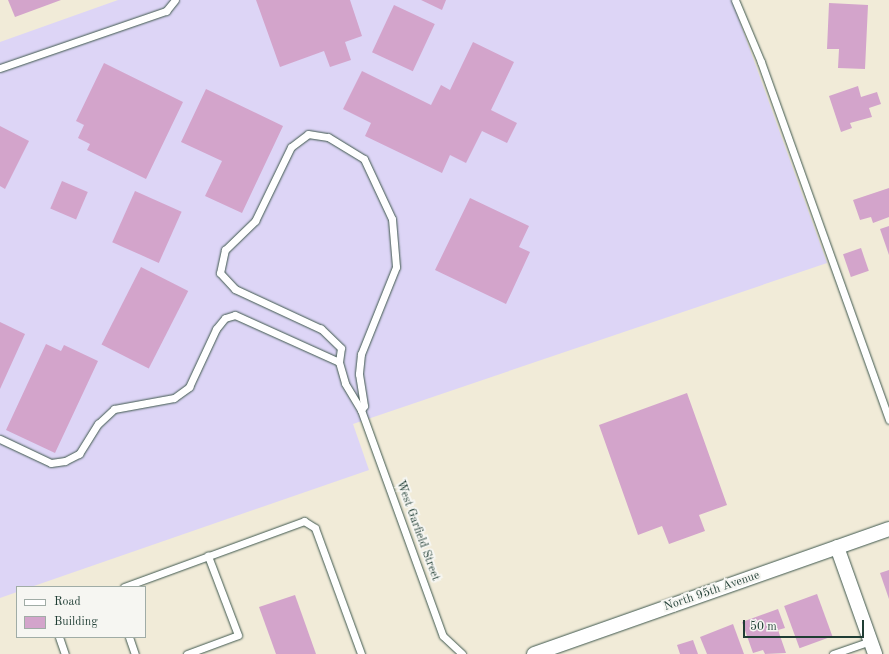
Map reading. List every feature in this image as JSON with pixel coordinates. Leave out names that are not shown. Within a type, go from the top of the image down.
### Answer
[{"type":"street","name":"North 95th Avenue","points":[[534,654],[889,529]]},
{"type":"street","points":[[836,547],[872,648]]},
{"type":"lane","points":[[0,68],[166,11],[175,0]]},
{"type":"lane","points":[[734,0],[761,62],[889,420]]},
{"type":"lane","points":[[308,134],[328,137],[364,159],[392,219],[396,267],[361,354],[359,374],[364,406],[361,410],[345,383],[339,362],[341,348],[321,329],[235,289],[220,273],[224,250],[255,221],[291,146],[308,134]]},
{"type":"lane","points":[[0,439],[51,463],[65,461],[79,454],[98,424],[114,409],[174,398],[189,387],[216,329],[225,318],[235,315],[339,362]]},
{"type":"lane","name":"West Garfield Street","points":[[361,410],[443,636],[462,654]]},
{"type":"lane","points":[[127,586],[304,521],[314,528],[361,654]]},
{"type":"lane","points":[[187,654],[238,636],[208,556]]},
{"type":"lane","points":[[59,638],[65,654]]},
{"type":"lane","points":[[129,638],[135,654]]},
{"type":"lane","points":[[833,654],[872,648]]},
{"type":"shaded area","points":[[118,0],[732,0],[827,263],[353,424],[369,470],[34,586],[16,586],[16,592],[0,598],[0,42]]},
{"type":"building","points":[[8,0],[61,0],[15,17]]},
{"type":"building","points":[[256,0],[350,0],[362,36],[345,42],[351,60],[330,67],[324,51],[280,67]]},
{"type":"building","points":[[421,0],[446,0],[442,10]]},
{"type":"building","points":[[829,3],[868,5],[865,69],[838,68],[839,49],[827,49]]},
{"type":"building","points":[[394,5],[435,24],[413,71],[372,52]]},
{"type":"building","points":[[473,42],[514,62],[491,110],[517,123],[507,143],[482,131],[466,163],[450,155],[442,173],[365,136],[371,123],[343,109],[362,71],[431,105],[441,85],[450,90]]},
{"type":"building","points":[[104,63],[183,102],[146,179],[87,150],[90,144],[78,138],[84,125],[76,121]]},
{"type":"building","points":[[858,86],[861,97],[877,92],[881,104],[869,108],[872,117],[850,123],[852,128],[841,132],[829,96]]},
{"type":"building","points":[[206,89],[283,126],[242,213],[205,196],[222,161],[181,142]]},
{"type":"building","points":[[0,126],[29,141],[5,189],[0,186]]},
{"type":"building","points":[[62,181],[88,192],[76,220],[50,209]]},
{"type":"building","points":[[889,188],[889,217],[873,223],[871,217],[860,220],[853,200]]},
{"type":"building","points":[[135,191],[182,212],[159,263],[112,242]]},
{"type":"building","points":[[470,198],[529,226],[519,247],[530,252],[506,304],[435,270]]},
{"type":"building","points":[[889,226],[889,255],[880,229]]},
{"type":"building","points":[[861,248],[869,271],[851,277],[843,254]]},
{"type":"building","points":[[141,267],[188,291],[149,369],[102,345]]},
{"type":"building","points":[[0,322],[25,334],[0,389]]},
{"type":"building","points":[[46,344],[61,351],[64,345],[98,361],[55,453],[6,430]]},
{"type":"building","points":[[687,393],[727,505],[699,515],[705,531],[669,544],[662,526],[638,535],[599,425]]},
{"type":"building","points":[[889,570],[889,599],[880,573]]},
{"type":"building","points":[[817,594],[832,636],[800,648],[784,606]]},
{"type":"building","points":[[295,595],[316,654],[276,654],[259,607]]},
{"type":"building","points":[[778,609],[785,628],[778,630],[786,653],[765,654],[763,650],[753,653],[742,622]]},
{"type":"building","points":[[733,624],[744,654],[707,654],[700,637]]},
{"type":"building","points":[[693,640],[698,654],[680,654],[677,645]]}]
